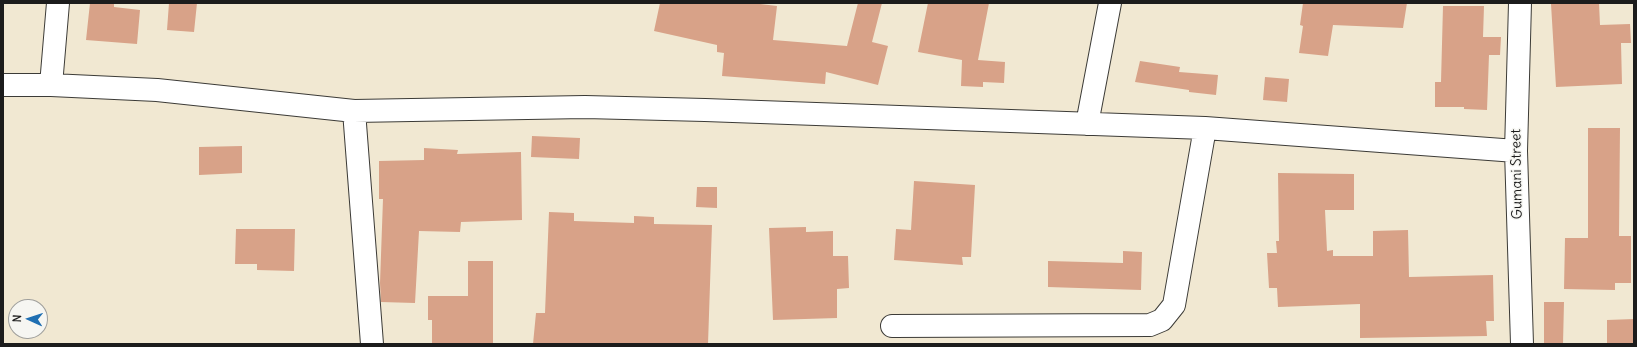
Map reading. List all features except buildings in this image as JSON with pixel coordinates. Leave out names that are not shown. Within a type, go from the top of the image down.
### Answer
[{"type":"street","points":[[51,85],[58,3]]},
{"type":"street","points":[[1087,124],[1110,3]]},
{"type":"street","name":"Gumani Street","points":[[1520,3],[1516,151],[1522,344]]},
{"type":"street","points":[[3,85],[51,85],[157,90],[354,111],[585,106],[1205,128],[1516,151]]},
{"type":"street","points":[[354,111],[372,344]]},
{"type":"street","points":[[892,326],[1150,325],[1162,320],[1174,305],[1205,128]]}]
